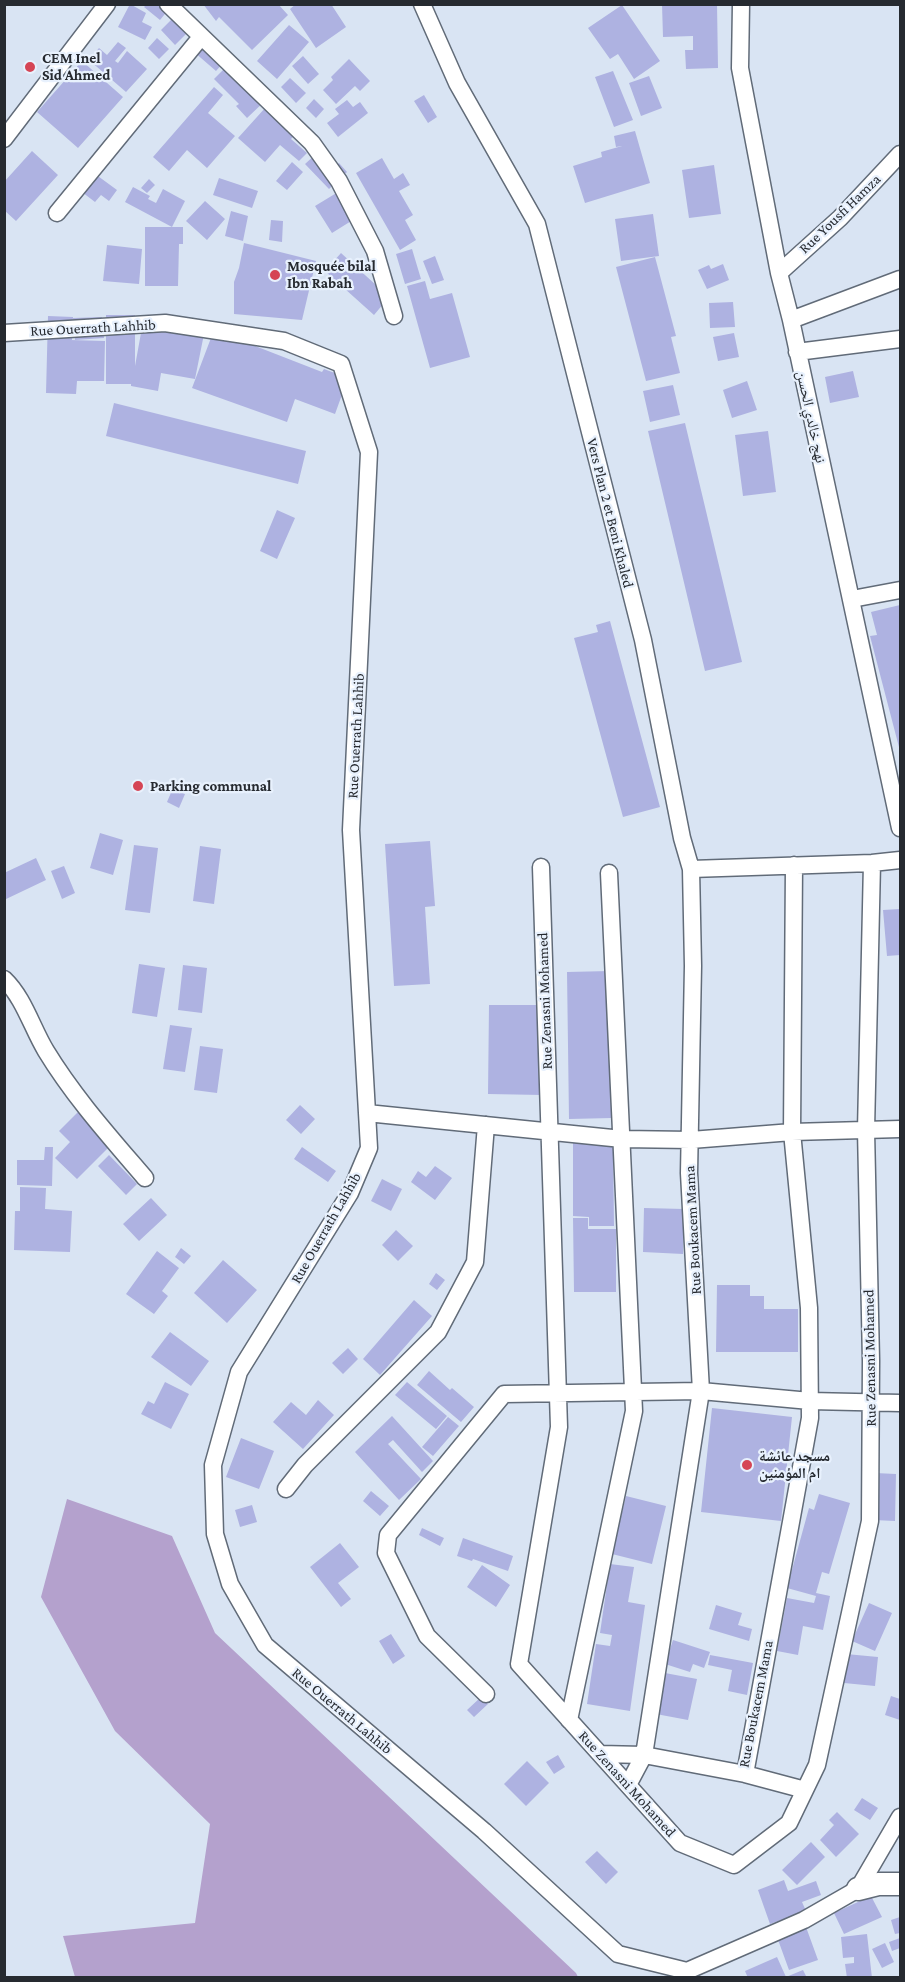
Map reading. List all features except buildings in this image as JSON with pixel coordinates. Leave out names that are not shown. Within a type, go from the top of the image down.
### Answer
[{"type":"street","points":[[4,139],[107,4]]},
{"type":"street","points":[[168,4],[312,143],[339,181],[375,251],[394,316]]},
{"type":"street","name":"Vers Plan 2 et Beni Khaled","points":[[422,4],[456,83],[537,224],[643,640],[682,838],[691,869]]},
{"type":"street","name":"نهج خالدي الحسن","points":[[741,4],[740,68],[779,273],[852,599],[900,828]]},
{"type":"street","points":[[57,213],[201,37]]},
{"type":"street","name":"Rue Yousfi Hamza","points":[[779,273],[840,218],[900,154]]},
{"type":"street","points":[[791,320],[900,279]]},
{"type":"street","name":"Rue Ouerrath Lahhib","points":[[4,333],[165,323],[284,341],[341,364],[369,452],[351,830],[369,1148],[354,1184],[239,1372],[213,1465],[215,1534],[230,1584],[265,1645],[475,1824],[618,1954],[687,1971],[804,1920],[858,1889]]},
{"type":"street","points":[[797,352],[900,339]]},
{"type":"street","points":[[852,599],[900,590]]},
{"type":"street","points":[[691,869],[900,860]]},
{"type":"street","name":"Rue Zenasni Mohamed","points":[[541,867],[559,1427],[519,1664],[680,1843],[734,1865],[789,1823],[817,1765],[870,1521],[871,1403],[866,1130],[872,863]]},
{"type":"street","name":"Rue Boukacem Mama","points":[[691,869],[693,966],[689,1173],[701,1392],[644,1755],[745,1774],[810,1418],[809,1308],[792,1132],[794,865]]},
{"type":"street","points":[[569,1720],[634,1411],[609,873]]},
{"type":"street","points":[[4,979],[14,992],[45,1050],[67,1083],[91,1116],[145,1178]]},
{"type":"street","points":[[367,1113],[622,1139],[691,1140],[792,1132],[900,1129]]},
{"type":"street","points":[[286,1489],[305,1465],[438,1332],[475,1262],[486,1125]]},
{"type":"street","points":[[486,1694],[427,1636],[386,1553],[388,1535],[504,1394],[701,1392],[810,1401],[900,1403]]},
{"type":"street","points":[[600,1754],[644,1755],[628,1785]]},
{"type":"street","points":[[745,1774],[805,1790]]},
{"type":"street","points":[[858,1889],[900,1817]]},
{"type":"street","points":[[858,1889],[878,1884],[900,1884]]},
{"type":"shaded area","points":[[67,1499],[172,1536],[215,1633],[578,1977],[75,1977],[63,1936],[195,1923],[210,1824],[115,1731],[41,1597]]},
{"type":"place","name":"CEM Inel Sid Ahmed","points":[[30,67]]},
{"type":"place","name":"Mosquée bilal Ibn Rabah","points":[[275,275]]},
{"type":"place","name":"Parking communal","points":[[138,786]]},
{"type":"place","name":"مسجد عائشة ام المؤمنين","points":[[747,1465]]}]
